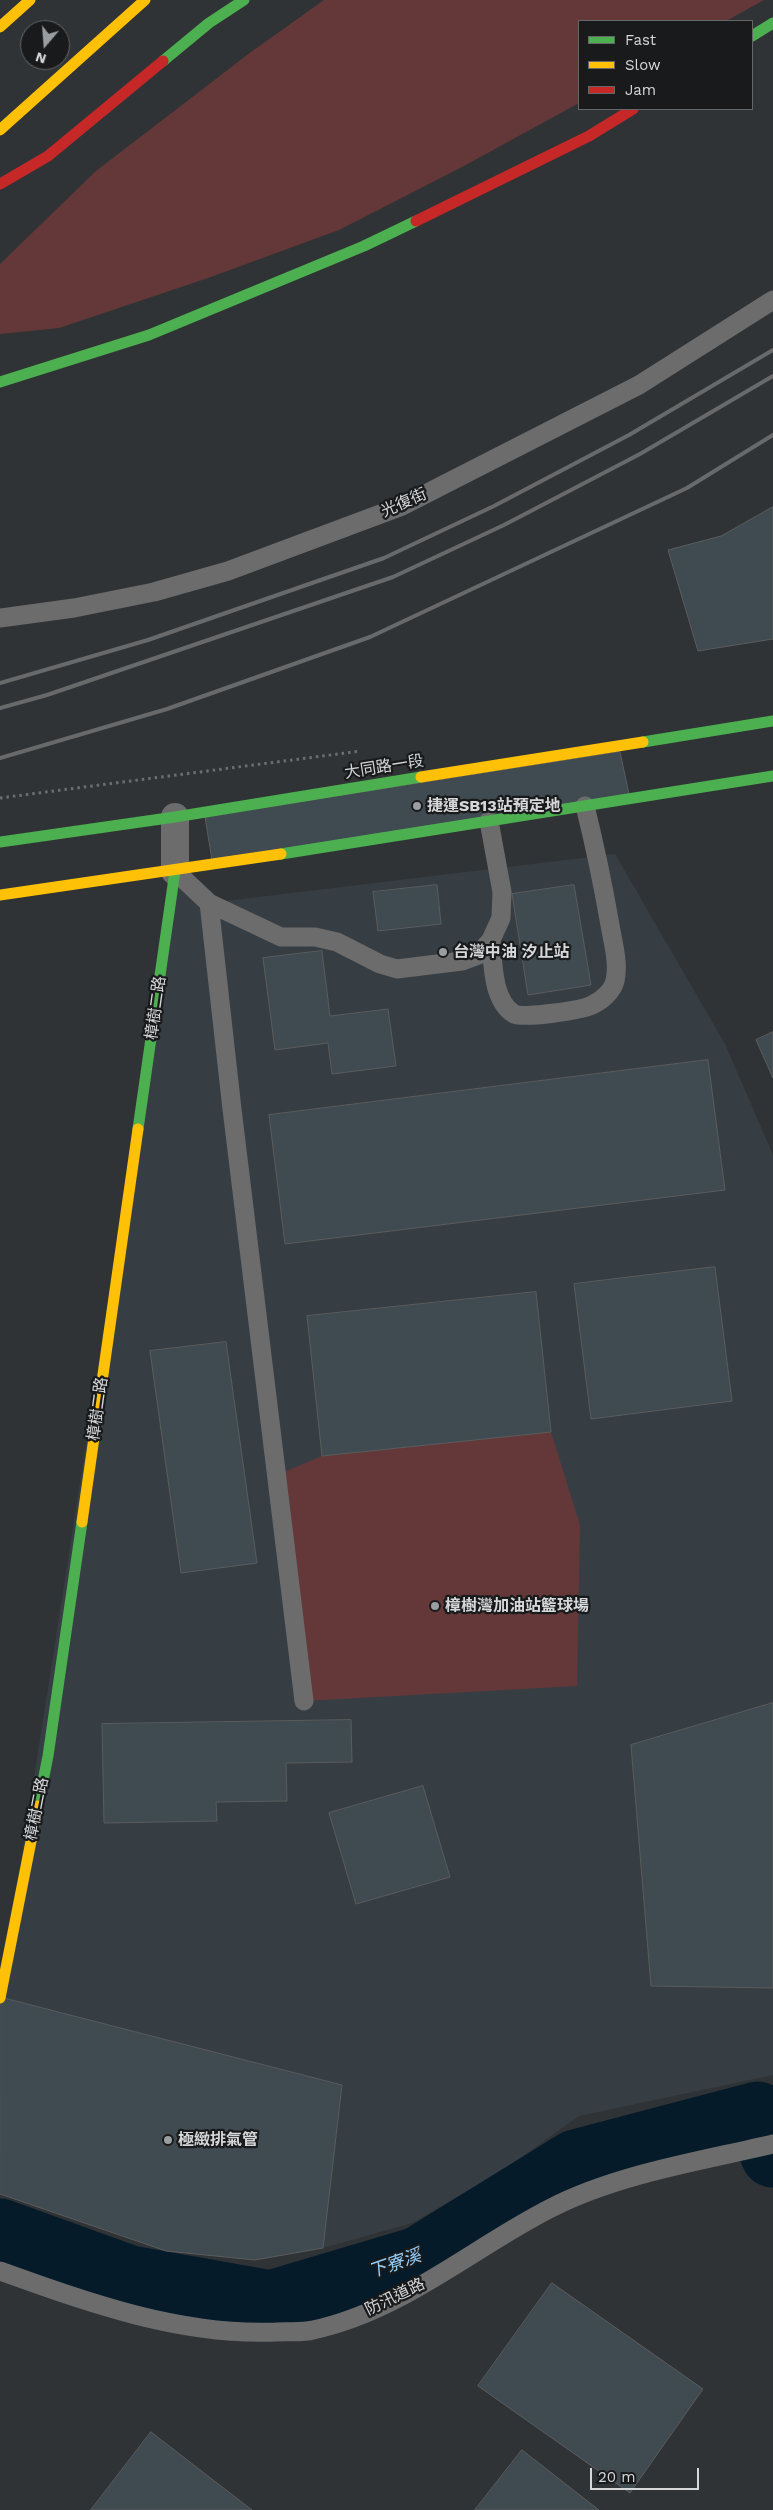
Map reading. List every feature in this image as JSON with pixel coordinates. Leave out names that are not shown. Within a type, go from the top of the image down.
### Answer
[{"type":"main road","points":[[0,27],[30,0]]},
{"type":"main road","points":[[2,128],[145,0]]},
{"type":"main road","points":[[0,184],[48,156],[209,23],[244,0]]},
{"type":"main road","points":[[753,35],[773,23]]},
{"type":"main road","points":[[0,382],[150,335],[364,246],[590,136],[631,110]]},
{"type":"main road","name":"大同路一段","points":[[0,842],[175,817],[773,721]]},
{"type":"main road","points":[[0,895],[175,871],[773,776]]},
{"type":"main road","name":"樟樹二路","points":[[0,1998],[48,1756],[175,871]]},
{"type":"street","name":"樟樹二路","points":[[175,817],[175,871]]},
{"type":"lane","name":"光復街","points":[[0,618],[74,608],[154,592],[228,571],[402,506],[639,385],[773,300]]},
{"type":"lane","points":[[491,940],[498,990],[504,1004],[515,1015],[528,1016],[590,1006],[606,996],[615,983],[616,957],[598,856],[585,806]]},
{"type":"lane","points":[[175,871],[209,903],[281,937],[316,937],[337,942],[380,964],[397,969],[462,961],[478,955],[491,940],[501,918],[502,892],[489,821]]},
{"type":"lane","points":[[209,903],[232,1109],[304,1701]]},
{"type":"lane","name":"防汛道路","points":[[0,2271],[70,2296],[165,2322],[240,2333],[312,2330],[364,2313],[426,2283],[552,2208],[638,2176],[773,2144]]},
{"type":"shaded area","points":[[324,0],[764,0],[728,20],[578,20],[578,104],[462,167],[339,230],[208,278],[59,328],[0,334],[0,264],[96,171],[251,52]]},
{"type":"shaded area","points":[[615,854],[725,1044],[773,1155],[773,2075],[579,2116],[499,2173],[412,2223],[323,2248],[342,2085],[0,1997],[175,871],[209,903]]},
{"type":"shaded area","name":"樟樹灣加油站籃球場","points":[[551,1432],[580,1525],[577,1686],[304,1701],[277,1475],[322,1456]]},
{"type":"building","points":[[773,507],[773,639],[698,651],[668,550],[721,536]]},
{"type":"building","name":"捷運SB13站預定地","points":[[620,752],[629,794],[212,860],[205,817]]},
{"type":"building","points":[[437,885],[441,924],[378,931],[373,892]]},
{"type":"building","points":[[574,885],[591,985],[528,995],[512,894]]},
{"type":"building","points":[[322,951],[330,1016],[388,1009],[396,1066],[332,1074],[328,1043],[275,1050],[263,958]]},
{"type":"building","points":[[773,1032],[773,1078],[756,1040]]},
{"type":"building","points":[[708,1060],[725,1190],[285,1244],[269,1115]]},
{"type":"building","points":[[715,1267],[732,1401],[591,1419],[574,1284]]},
{"type":"building","points":[[536,1292],[551,1432],[322,1456],[307,1316]]},
{"type":"building","points":[[226,1342],[257,1563],[181,1573],[150,1351]]},
{"type":"building","points":[[773,1703],[773,1988],[651,1986],[631,1745]]},
{"type":"building","points":[[351,1720],[352,1762],[286,1763],[287,1801],[216,1802],[217,1821],[104,1823],[102,1724]]},
{"type":"building","points":[[423,1786],[450,1877],[356,1904],[329,1813]]},
{"type":"building","name":"極緻排氣管","points":[[0,1997],[342,2085],[323,2248],[255,2260],[166,2251],[0,2194]]},
{"type":"building","points":[[552,2283],[703,2389],[630,2493],[478,2386]]},
{"type":"building","points":[[151,2432],[252,2510],[91,2510]]},
{"type":"building","points":[[522,2450],[599,2510],[475,2510]]},
{"type":"waterway","name":"下寮溪","points":[[0,2231],[130,2278],[271,2303],[419,2259],[576,2162],[758,2114],[773,2155]]},
{"type":"railway","points":[[0,683],[148,640],[384,558],[494,506],[629,435],[773,350]]},
{"type":"railway","points":[[0,708],[47,695],[393,577],[504,525],[640,454],[773,376]]},
{"type":"railway","points":[[0,758],[167,709],[370,637],[687,488],[773,435]]},
{"type":"traffic: fast","points":[[163,61],[209,23],[244,0]]},
{"type":"traffic: fast","points":[[753,35],[773,23]]},
{"type":"traffic: fast","points":[[0,382],[149,335],[364,246],[416,221]]},
{"type":"traffic: fast","points":[[643,742],[773,721]]},
{"type":"traffic: fast","points":[[281,854],[773,776]]},
{"type":"traffic: fast","points":[[0,842],[175,817],[421,777]]},
{"type":"traffic: fast","points":[[138,1129],[175,871]]},
{"type":"traffic: fast","points":[[38,1806],[48,1756],[82,1522]]},
{"type":"traffic: slow","points":[[0,27],[30,0]]},
{"type":"traffic: slow","points":[[0,130],[145,0]]},
{"type":"traffic: slow","points":[[421,777],[643,742]]},
{"type":"traffic: slow","points":[[0,895],[281,854]]},
{"type":"traffic: slow","points":[[82,1522],[138,1129]]},
{"type":"traffic: slow","points":[[0,1998],[38,1806]]},
{"type":"traffic: jam","points":[[0,184],[48,156],[163,61]]},
{"type":"traffic: jam","points":[[416,221],[589,136],[631,110]]},
{"type":"place","name":"捷運SB13站預定地","points":[[417,806]]},
{"type":"place","name":"台灣中油 汐止站","points":[[443,952]]},
{"type":"place","name":"樟樹灣加油站籃球場","points":[[435,1606]]},
{"type":"place","name":"極緻排氣管","points":[[168,2140]]}]
